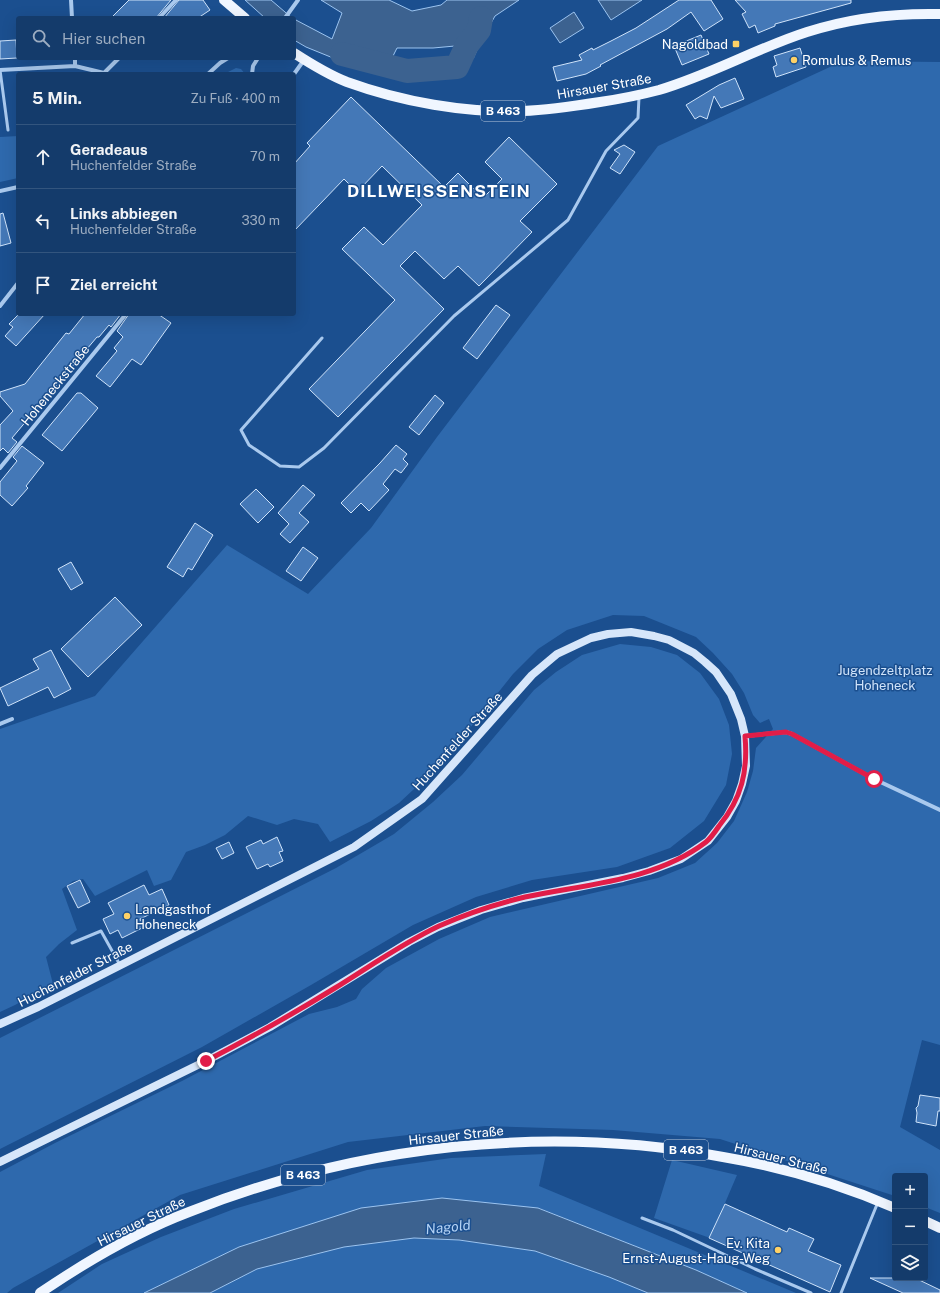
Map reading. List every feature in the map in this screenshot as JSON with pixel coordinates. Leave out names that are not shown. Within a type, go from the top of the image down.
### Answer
[{"type":"main road","points":[[224,0],[243,16]]},
{"type":"main road","name":"Hirsauer Straße","points":[[296,54],[326,72],[347,82],[375,91],[403,98],[465,109],[522,111],[578,106],[660,90],[694,78],[784,40],[829,25],[865,18],[894,15],[919,13],[940,14]]},
{"type":"main road","name":"Huchenfelder Straße","points":[[0,1024],[38,1007],[354,847],[422,799],[532,675],[557,654],[592,638],[608,634],[631,632],[669,640],[694,654],[716,672],[728,689],[742,719],[745,736],[746,766],[736,801],[727,817],[708,841],[681,859],[649,871],[622,878],[523,898],[481,910],[438,927],[409,942],[270,1027],[200,1064],[0,1162]]},
{"type":"main road","name":"Hirsauer Straße","points":[[40,1293],[86,1263],[123,1242],[189,1212],[244,1192],[298,1176],[354,1163],[458,1146],[502,1142],[539,1141],[620,1144],[675,1149],[742,1160],[781,1169],[840,1186],[892,1207]]},
{"type":"main road","points":[[928,1222],[940,1228]]},
{"type":"street","points":[[71,0],[72,16]]},
{"type":"street","points":[[161,16],[176,0]]},
{"type":"street","points":[[286,16],[298,0]]},
{"type":"street","points":[[75,60],[75,66]]},
{"type":"street","points":[[104,72],[117,60]]},
{"type":"street","points":[[210,72],[225,60]]},
{"type":"street","points":[[252,72],[253,66],[256,60]]},
{"type":"street","points":[[296,72],[305,60]]},
{"type":"street","points":[[0,70],[75,66],[99,72]]},
{"type":"street","points":[[0,191],[16,187]]},
{"type":"street","points":[[0,306],[16,286]]},
{"type":"street","name":"Hoheneckstraße","points":[[0,468],[124,316]]},
{"type":"street","points":[[0,724],[12,719]]},
{"type":"street","points":[[745,736],[786,732],[792,734],[874,779],[940,810]]},
{"type":"lane","points":[[0,70],[8,130]]},
{"type":"lane","points":[[322,338],[242,430],[249,445],[280,466],[299,466],[324,448],[454,316],[568,220],[606,151],[638,118],[639,95]]},
{"type":"lane","points":[[72,942],[101,931],[120,965]]},
{"type":"lane","points":[[841,1293],[878,1201]]},
{"type":"lane","points":[[642,1218],[673,1230],[748,1266],[811,1293]]},
{"type":"green space","name":"Jugendzeltplatz Hoheneck","points":[[843,61],[940,62],[940,1045],[922,1040],[900,1127],[940,1150],[940,1213],[928,1208],[928,1173],[892,1173],[892,1195],[720,1139],[613,1130],[485,1126],[348,1142],[180,1195],[13,1288],[7,1293],[0,1293],[0,1172],[55,1143],[182,1081],[309,1014],[337,1007],[356,999],[362,989],[386,968],[439,939],[490,917],[658,878],[695,863],[717,843],[734,821],[747,792],[753,771],[756,748],[773,729],[769,719],[760,723],[753,715],[744,693],[732,674],[696,637],[644,616],[613,615],[567,630],[538,649],[513,674],[442,763],[399,803],[371,821],[330,842],[318,824],[294,819],[277,825],[248,816],[225,835],[186,852],[171,880],[154,886],[147,870],[95,896],[83,879],[73,881],[62,889],[77,930],[59,944],[46,957],[53,984],[0,1012],[0,729],[95,696],[227,545],[308,594],[371,528],[437,437],[658,146]]},
{"type":"green space","points":[[236,68],[241,69],[243,72],[228,72]]},
{"type":"green space","points":[[16,136],[16,178],[0,182],[0,137]]},
{"type":"green space","points":[[620,644],[651,647],[677,655],[700,673],[719,699],[729,725],[732,754],[726,785],[704,821],[670,848],[617,867],[532,880],[476,897],[413,925],[202,1047],[0,1149],[0,1038],[336,868],[394,834],[433,802],[462,775],[534,690],[556,672],[582,655]]},
{"type":"green space","points":[[546,1154],[539,1186],[796,1293],[747,1293],[696,1270],[539,1208],[239,1247],[144,1293],[58,1293],[102,1264],[161,1237],[234,1209],[367,1170],[451,1158]]},
{"type":"green space","points":[[672,1160],[737,1175],[710,1238],[654,1218]]},
{"type":"green space","points":[[414,1238],[459,1240],[535,1251],[609,1277],[648,1293],[210,1293],[257,1269],[344,1247]]},
{"type":"water","points":[[245,0],[271,0],[290,16],[263,16]]},
{"type":"water","points":[[321,0],[389,0],[412,11],[441,5],[447,0],[519,0],[495,16],[473,59],[457,67],[466,45],[433,48],[397,48],[393,56],[363,52],[348,46],[338,60],[306,47],[296,41],[296,20],[332,39],[342,13]]},
{"type":"water","points":[[598,0],[642,0],[611,20]]},
{"type":"water","points":[[574,12],[584,28],[560,43],[550,28]]},
{"type":"water","name":"Nagold","points":[[442,1198],[538,1208],[696,1270],[747,1293],[648,1293],[609,1277],[535,1251],[459,1240],[414,1238],[344,1247],[257,1269],[210,1293],[144,1293],[239,1247],[361,1208]]},
{"type":"building","points":[[129,0],[171,0],[158,16],[113,16]]},
{"type":"building","points":[[179,0],[203,0],[210,10],[201,16],[166,16]]},
{"type":"building","points":[[679,0],[711,0],[723,19],[704,31],[691,12],[667,29],[586,74],[557,81],[553,67],[582,60],[579,55],[592,48],[593,50],[636,28]]},
{"type":"building","points":[[735,0],[851,0],[851,3],[775,24],[775,26],[758,33],[755,25],[749,28],[742,14],[746,12]]},
{"type":"building","points":[[701,35],[709,54],[682,65],[674,46]]},
{"type":"building","points":[[16,40],[16,58],[0,59],[0,41]]},
{"type":"building","points":[[800,48],[806,67],[776,77],[773,67],[777,65],[774,56]]},
{"type":"building","points":[[735,78],[744,99],[721,108],[714,96],[707,119],[700,116],[695,119],[686,105],[719,85]]},
{"type":"building","points":[[351,97],[444,187],[458,173],[483,198],[502,179],[485,162],[509,137],[557,184],[520,221],[532,232],[479,286],[458,266],[444,279],[415,251],[400,266],[444,309],[338,417],[309,389],[395,300],[342,249],[364,227],[383,245],[422,205],[382,166],[357,192],[344,179],[296,229],[296,162],[310,146],[307,143]]},
{"type":"building","points":[[624,145],[635,152],[620,174],[610,168],[620,154],[614,150]]},
{"type":"building","points":[[3,213],[11,243],[0,246],[0,214]]},
{"type":"building","points":[[496,305],[510,315],[477,359],[463,348]]},
{"type":"building","points":[[17,316],[43,316],[16,346],[5,336],[13,327],[9,324]]},
{"type":"building","points":[[83,316],[119,316],[111,327],[109,325],[99,337],[97,337],[12,438],[17,442],[8,453],[3,448],[0,451],[0,425],[13,411],[0,396],[0,392],[25,384],[66,333],[69,334]]},
{"type":"building","points":[[128,316],[161,316],[171,323],[141,365],[132,359],[110,387],[96,376],[117,351],[114,348],[123,337],[117,331]]},
{"type":"building","points":[[77,393],[81,393],[98,408],[62,451],[42,435]]},
{"type":"building","points":[[435,395],[444,403],[419,435],[409,427]]},
{"type":"building","points":[[396,445],[407,454],[403,459],[408,464],[401,473],[395,469],[383,484],[389,490],[369,511],[361,503],[351,513],[341,503]]},
{"type":"building","points":[[22,446],[44,463],[26,486],[28,488],[12,506],[0,495],[0,482],[17,461],[13,457]]},
{"type":"building","points":[[303,485],[315,495],[299,513],[309,522],[290,543],[280,534],[289,524],[278,513]]},
{"type":"building","points":[[256,489],[274,507],[258,523],[240,504]]},
{"type":"building","points":[[195,523],[213,535],[192,570],[188,568],[183,577],[167,567]]},
{"type":"building","points":[[303,547],[318,558],[301,581],[286,571]]},
{"type":"building","points":[[71,562],[83,583],[71,590],[58,569]]},
{"type":"building","points":[[115,597],[142,625],[88,677],[61,649]]},
{"type":"building","points":[[51,650],[71,689],[54,698],[48,687],[8,706],[0,688],[39,669],[33,659]]},
{"type":"building","points":[[277,837],[283,851],[279,852],[283,861],[270,867],[268,864],[257,869],[246,847],[261,840],[263,844]]},
{"type":"building","points":[[229,842],[234,853],[222,859],[216,848]]},
{"type":"building","points":[[80,880],[90,902],[78,908],[67,886]]},
{"type":"building","points":[[144,885],[149,895],[162,889],[169,905],[140,919],[144,927],[122,938],[118,930],[110,934],[103,919],[114,914],[108,903]]},
{"type":"building","points":[[920,1095],[940,1098],[940,1111],[938,1111],[936,1126],[916,1122],[916,1108],[918,1106]]},
{"type":"building","points":[[725,1204],[787,1232],[789,1228],[814,1239],[808,1251],[841,1265],[830,1292],[709,1238]]},
{"type":"building","points":[[870,1278],[892,1278],[892,1281],[921,1281],[940,1290],[940,1293],[903,1293]]},
{"type":"waterway","points":[[342,54],[407,71],[457,67],[467,45],[479,30],[481,18]]},
{"type":"place","name":"Nagoldbad","points":[[736,44]]},
{"type":"place","name":"Romulus & Remus","points":[[794,60]]},
{"type":"place","name":"Landgasthof Hoheneck","points":[[127,916]]},
{"type":"place","name":"Ev. Kita Ernst-August-Haug-Weg","points":[[778,1250]]},
{"type":"district","name":"DILLWEISSENSTEIN","points":[[439,191]]},
{"type":"route","points":[[206,1061],[270,1027],[333,990],[409,942],[438,927],[481,910],[523,898],[622,878],[649,871],[681,859],[708,841],[727,817],[736,801],[746,766],[745,736],[786,732],[792,734],[874,779]]}]
